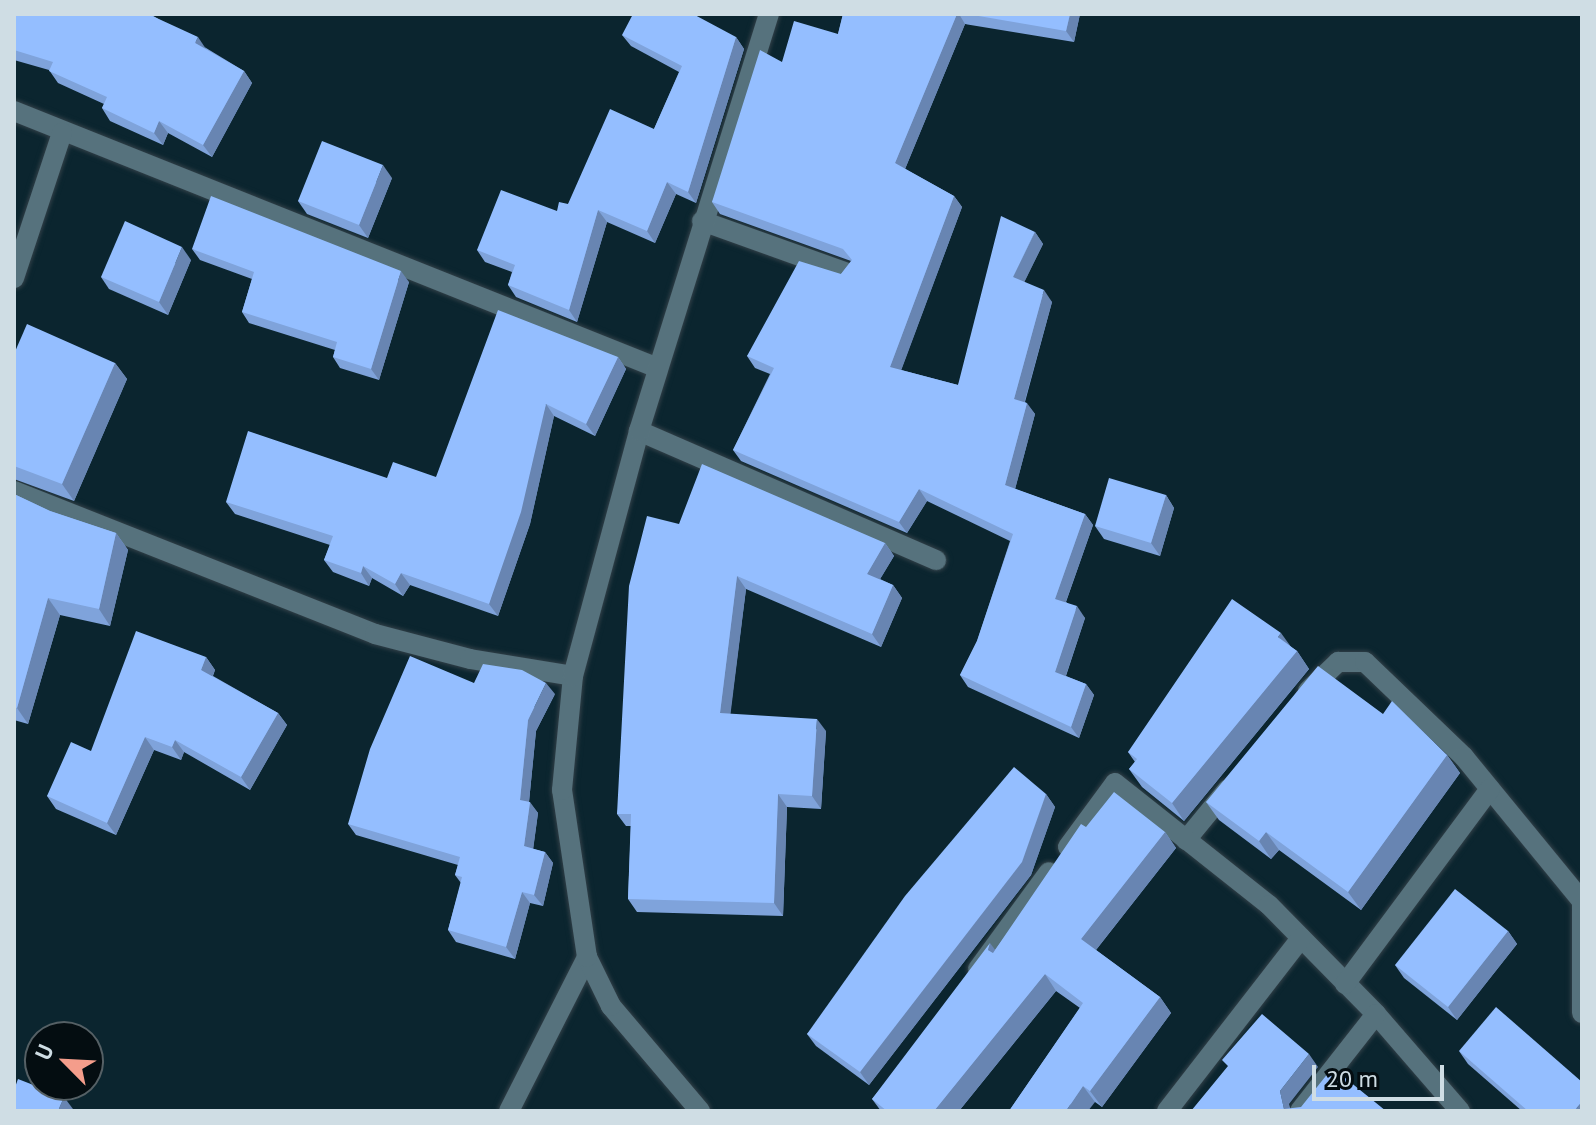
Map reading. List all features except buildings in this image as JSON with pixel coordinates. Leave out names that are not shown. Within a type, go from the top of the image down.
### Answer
[{"type":"street","points":[[700,1111],[611,1006],[587,957],[562,790],[573,676],[639,431],[769,14]]},
{"type":"street","points":[[14,111],[62,133],[658,368]]},
{"type":"street","points":[[14,278],[62,133]]},
{"type":"street","points":[[702,221],[847,273]]},
{"type":"street","points":[[639,431],[936,560]]},
{"type":"street","points":[[14,491],[375,634],[470,659],[573,676]]},
{"type":"street","points":[[1295,707],[1338,662],[1365,662],[1490,789],[1582,901],[1582,1013]]},
{"type":"street","points":[[1186,840],[1246,767]]},
{"type":"street","points":[[966,985],[1115,783],[1269,905],[1376,1014],[1460,1111]]},
{"type":"street","points":[[1345,984],[1490,789]]},
{"type":"street","points":[[1167,1111],[1301,938]]},
{"type":"street","points":[[509,1111],[587,957]]},
{"type":"street","points":[[1300,1111],[1376,1014]]}]
